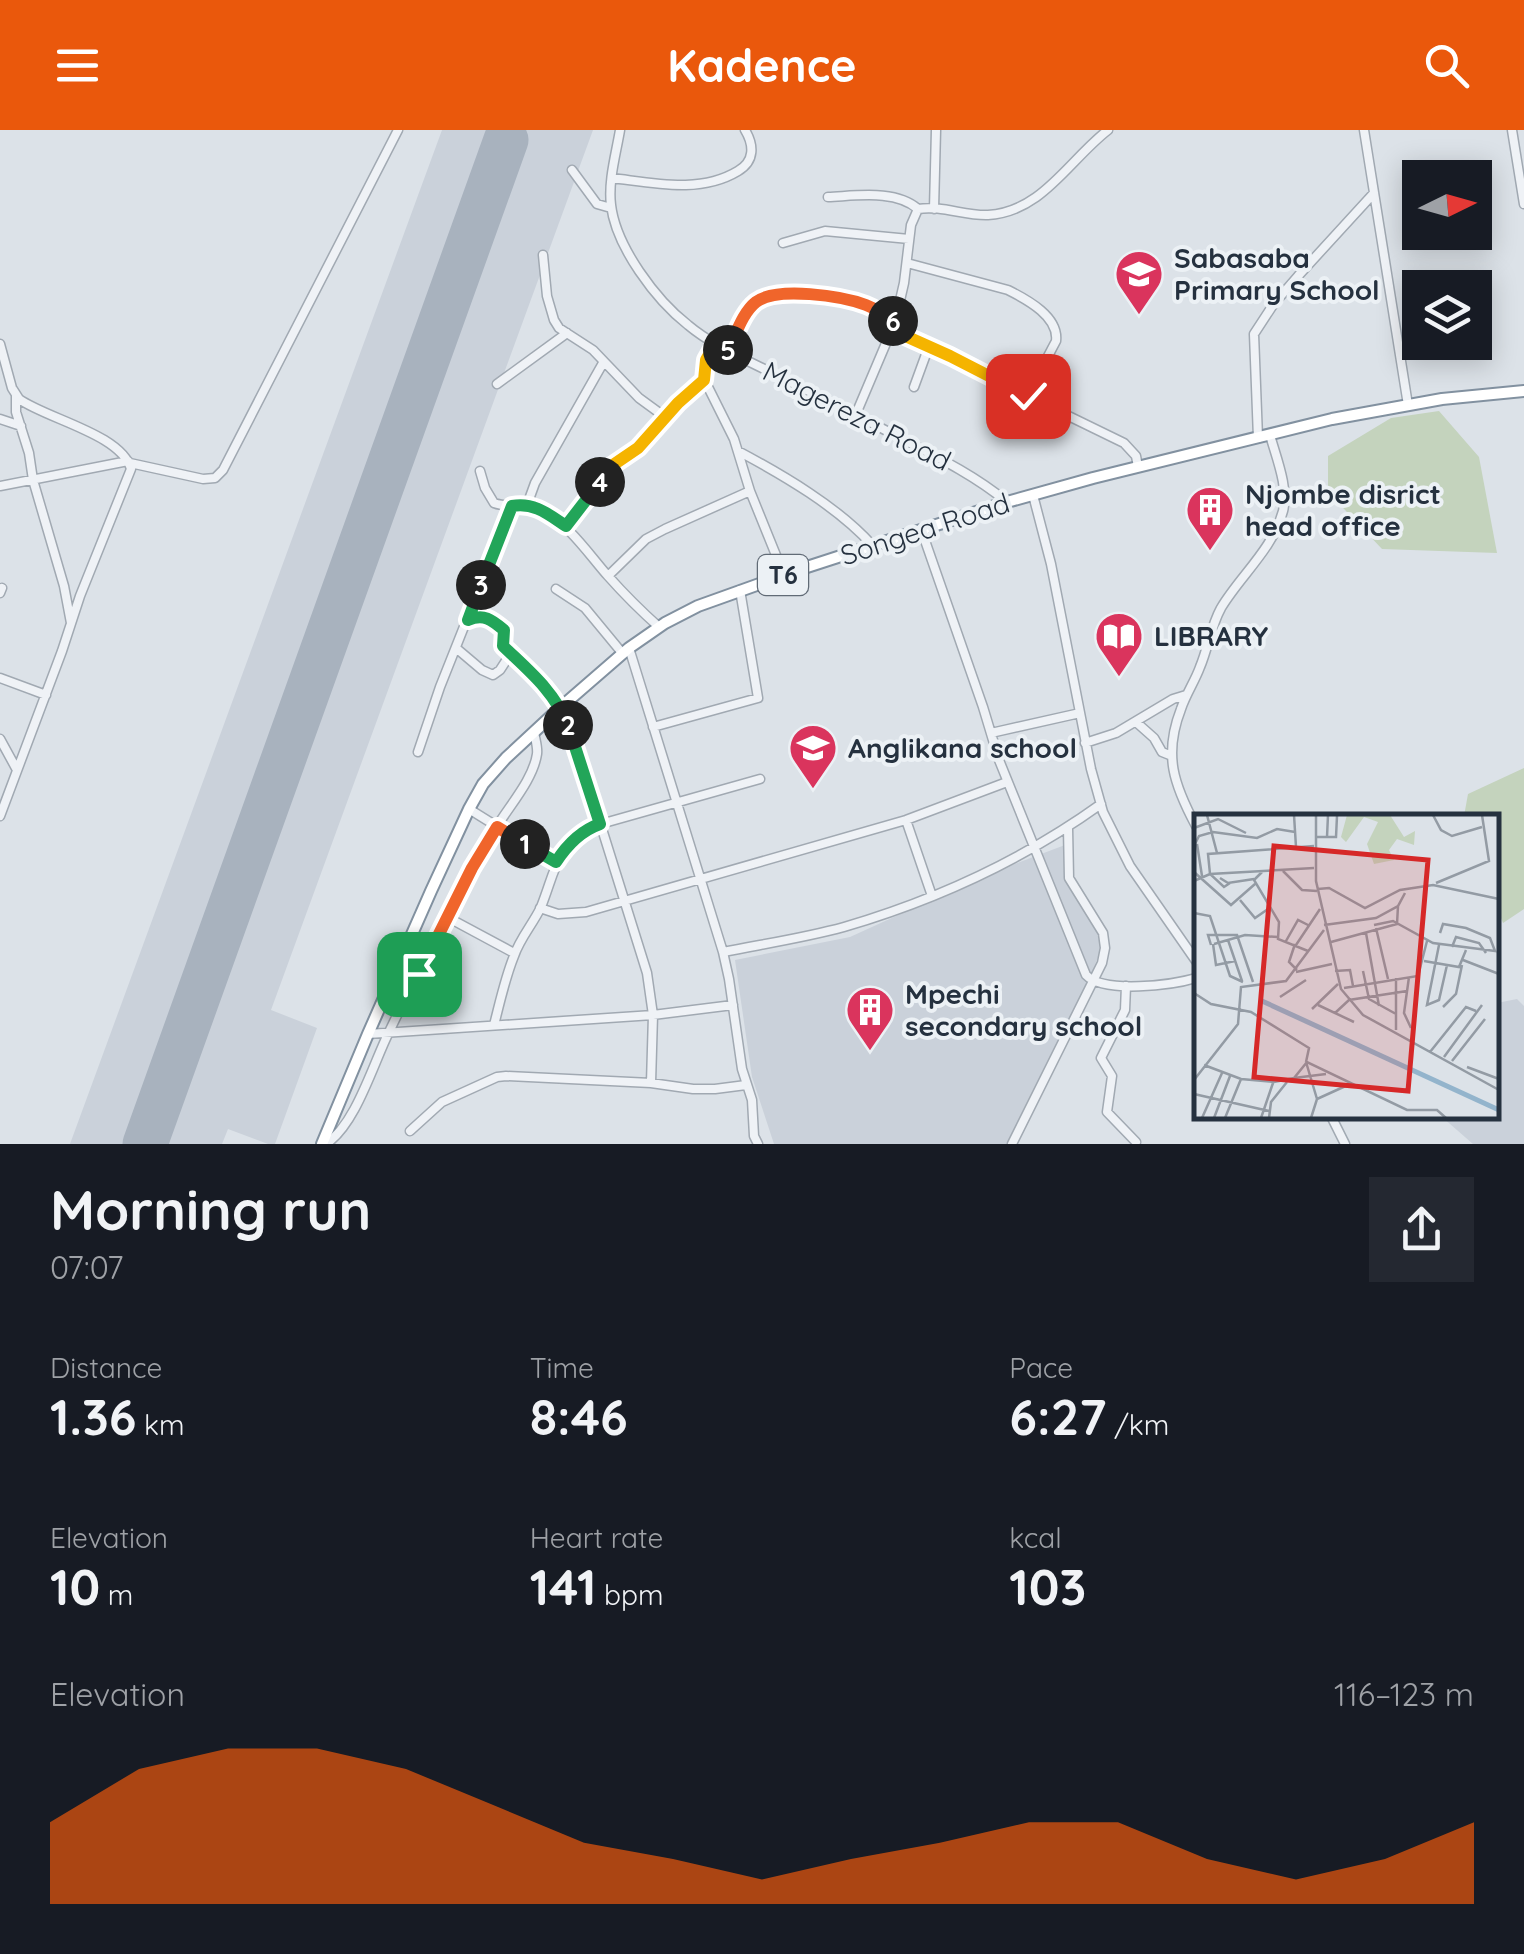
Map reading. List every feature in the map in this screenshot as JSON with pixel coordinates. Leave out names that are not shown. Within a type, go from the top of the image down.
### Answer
[{"type":"highway","name":"Songea Road","points":[[324,1144],[368,1034],[468,808],[483,784],[534,732],[659,627],[740,590],[1007,502],[1322,421],[1408,405],[1524,391]]},
{"type":"street","points":[[0,486],[129,462],[203,479],[215,478],[223,470],[398,130]]},
{"type":"street","name":"Magereza Road","points":[[620,130],[611,208],[628,252],[650,286],[684,323],[715,344],[968,473],[1007,502]]},
{"type":"street","points":[[612,178],[686,185],[723,179],[747,166],[752,158],[745,130]]},
{"type":"street","points":[[934,209],[936,130]]},
{"type":"street","points":[[828,197],[904,199],[918,209],[968,216],[1006,213],[1028,203],[1054,183],[1108,130]]},
{"type":"street","points":[[1364,130],[1408,405]]},
{"type":"street","points":[[1512,130],[1524,204]]},
{"type":"street","points":[[572,170],[597,204],[611,208]]},
{"type":"street","points":[[1194,822],[1174,781],[1174,732],[1222,608],[1248,575],[1283,510],[1283,490],[1264,436],[1254,334],[1298,276],[1374,193]]},
{"type":"street","points":[[856,414],[894,326],[908,263],[911,224],[918,209]]},
{"type":"street","points":[[784,243],[825,230],[910,240]]},
{"type":"street","points":[[543,255],[550,312],[560,328],[587,344],[639,398],[664,417]]},
{"type":"street","points":[[908,263],[1008,290],[1056,326],[1056,341],[1028,396]]},
{"type":"street","points":[[727,350],[750,307],[760,298],[794,294],[852,301],[868,306],[929,346],[1124,443],[1136,456],[1138,467]]},
{"type":"street","points":[[497,384],[567,333]]},
{"type":"street","points":[[0,344],[3,362],[22,402],[92,434],[129,462],[129,477],[80,596],[0,816]]},
{"type":"street","points":[[715,344],[706,360],[704,380],[738,450],[784,575]]},
{"type":"street","points":[[914,387],[929,346]]},
{"type":"street","points":[[527,504],[603,362]]},
{"type":"street","points":[[566,526],[613,465],[638,448],[704,380]]},
{"type":"street","points":[[16,395],[15,408],[29,452],[32,480],[64,586],[71,624]]},
{"type":"street","points":[[0,418],[20,426]]},
{"type":"street","points":[[738,450],[842,517],[872,545]]},
{"type":"street","points":[[480,471],[504,522]]},
{"type":"street","points":[[608,576],[646,540],[664,529],[750,491]]},
{"type":"street","points":[[1033,495],[1101,804],[1130,866],[1194,958]]},
{"type":"street","points":[[498,505],[527,504],[566,526],[659,627]]},
{"type":"street","points":[[418,752],[512,506]]},
{"type":"street","points":[[921,529],[1007,782],[1084,970],[1092,982],[1126,986],[1194,978]]},
{"type":"street","points":[[556,590],[585,608],[626,651],[723,952],[758,1144]]},
{"type":"street","points":[[653,727],[758,698],[740,590]]},
{"type":"street","points":[[468,620],[482,616],[498,625],[506,633],[503,646],[540,680],[561,708],[647,973],[653,1015],[651,1083]]},
{"type":"street","points":[[456,648],[490,674],[500,670],[511,654]]},
{"type":"street","points":[[1,681],[46,695]]},
{"type":"street","points":[[1085,743],[1116,733],[1173,698],[1186,695]]},
{"type":"street","points":[[991,733],[1080,713]]},
{"type":"street","points":[[1136,722],[1154,738],[1162,752],[1172,756]]},
{"type":"street","points":[[324,1144],[341,1131],[447,917],[533,766],[537,746],[534,732]]},
{"type":"street","points":[[0,739],[18,771]]},
{"type":"street","points":[[494,1025],[514,952],[540,908],[556,862],[566,847],[600,824],[760,779]]},
{"type":"street","points":[[540,908],[570,915],[906,820],[1007,782]]},
{"type":"street","points":[[723,952],[846,926],[932,896],[1035,848],[1101,804]]},
{"type":"street","points":[[468,808],[556,862]]},
{"type":"street","points":[[906,820],[932,896]]},
{"type":"street","points":[[1012,1144],[1102,963],[1104,936],[1069,878],[1068,828]]},
{"type":"street","points":[[447,917],[514,952]]},
{"type":"street","points":[[1126,986],[1126,1010],[1101,1058],[1112,1076],[1107,1112],[1136,1142]]},
{"type":"street","points":[[368,1034],[653,1015],[733,1005]]},
{"type":"street","points":[[410,1131],[442,1102],[497,1077],[518,1075],[716,1090],[746,1086]]},
{"type":"street","points":[[1332,1119],[1345,1144]]},
{"type":"shaded area","points":[[442,130],[593,130],[271,1010],[317,1028],[275,1144],[228,1129],[222,1144],[70,1144]]},
{"type":"shaded area","points":[[1065,845],[1078,891],[1103,945],[1011,1144],[774,1144],[752,1077],[735,960],[850,937],[986,875]]},
{"type":"shaded area","points":[[1517,999],[1524,1006],[1524,1144],[1473,1144],[1444,1119],[1499,1119],[1499,1003]]},
{"type":"green space","points":[[1439,411],[1479,457],[1497,553],[1382,549],[1328,492],[1328,456],[1391,418]]},
{"type":"green space","points":[[1524,768],[1524,909],[1503,923],[1499,913],[1499,814],[1464,814],[1468,794]]},
{"type":"runway","points":[[145,1144],[506,140]]},
{"type":"place","name":"Sabasaba Primary School","points":[[1139,316]]},
{"type":"place","name":"Njombe disrict head office","points":[[1210,552]]},
{"type":"place","name":"LIBRARY","points":[[1119,678]]},
{"type":"place","name":"Anglikana school","points":[[813,790]]},
{"type":"place","name":"Mpechi secondary school","points":[[870,1052]]},
{"type":"route","points":[[419,974],[497,827],[556,862],[578,836],[600,824],[561,708],[540,680],[503,646],[504,630],[485,616],[468,620],[512,506],[527,504],[566,526],[613,465],[638,448],[704,380],[706,360],[715,344],[727,350],[750,307],[760,298],[774,294],[837,299],[868,306],[895,322],[892,330],[1028,396]]}]
